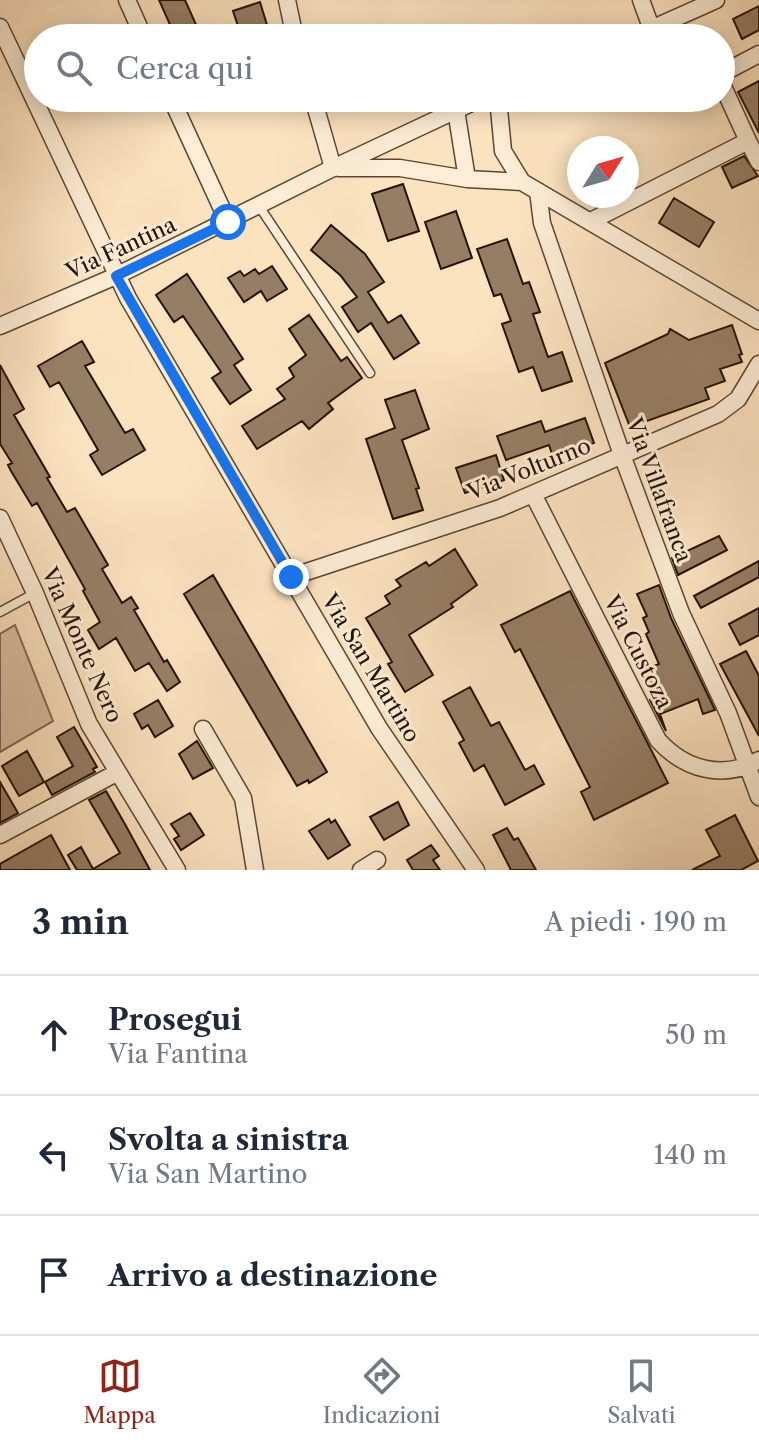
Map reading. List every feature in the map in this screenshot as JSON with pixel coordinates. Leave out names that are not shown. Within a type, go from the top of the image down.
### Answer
[{"type":"street","points":[[127,0],[138,24]]},
{"type":"street","points":[[287,0],[292,24]]},
{"type":"street","points":[[641,0],[650,24]]},
{"type":"street","points":[[665,24],[716,0]]},
{"type":"street","name":"Via San Martino","points":[[0,27],[24,79]]},
{"type":"street","points":[[735,67],[759,54]]},
{"type":"street","name":"Via San Martino","points":[[40,112],[116,276],[405,769],[476,870]]},
{"type":"street","points":[[177,112],[228,222]]},
{"type":"street","points":[[317,112],[333,168],[400,168],[467,179],[522,182],[759,321]]},
{"type":"street","name":"Via Fantina","points":[[0,326],[116,276],[452,112]]},
{"type":"street","points":[[456,112],[467,179]]},
{"type":"street","points":[[499,112],[503,151],[522,182]]},
{"type":"street","points":[[735,112],[759,162]]},
{"type":"street","points":[[591,221],[748,141]]},
{"type":"street","name":"Via Villafranca","points":[[538,191],[542,223],[622,455],[681,613],[754,763],[759,797]]},
{"type":"street","name":"Via Volturno","points":[[291,577],[500,508],[730,407],[759,364]]},
{"type":"street","name":"Via Custoza","points":[[533,494],[658,740],[704,771],[754,763]]},
{"type":"street","name":"Via Monte Nero","points":[[0,518],[84,712],[177,870]]},
{"type":"street","points":[[203,729],[243,798],[255,870]]},
{"type":"street","points":[[0,835],[118,772]]},
{"type":"street","points":[[361,870],[377,860]]},
{"type":"lane","points":[[259,206],[370,373]]},
{"type":"lane","points":[[0,612],[35,593]]},
{"type":"shaded area","points":[[15,625],[53,721],[0,752],[0,634]]},
{"type":"building","points":[[159,0],[185,0],[196,24],[170,24]]},
{"type":"building","points":[[260,2],[267,24],[237,24],[233,11]]},
{"type":"building","points":[[759,6],[759,30],[742,39],[733,19]]},
{"type":"building","points":[[759,81],[759,133],[738,92]]},
{"type":"building","points":[[744,156],[758,176],[732,188],[722,167]]},
{"type":"building","points":[[403,184],[419,231],[388,241],[372,194]]},
{"type":"building","points":[[674,198],[714,222],[699,247],[659,223]]},
{"type":"building","points":[[456,211],[472,258],[441,269],[425,222]]},
{"type":"building","points":[[331,225],[365,254],[384,282],[368,292],[388,323],[401,315],[419,343],[394,359],[371,323],[358,332],[342,307],[357,297],[340,275],[311,250]]},
{"type":"building","points":[[507,239],[523,284],[529,282],[540,312],[533,314],[548,357],[562,352],[572,381],[542,391],[533,367],[519,372],[502,324],[511,321],[501,294],[494,296],[477,249]]},
{"type":"building","points":[[272,266],[287,289],[267,301],[261,291],[244,302],[228,278],[240,271],[244,276],[255,269],[259,274]]},
{"type":"building","points":[[187,274],[243,359],[234,365],[251,390],[230,404],[212,378],[221,372],[200,341],[183,316],[174,322],[156,295]]},
{"type":"building","points":[[309,315],[341,361],[347,357],[362,378],[328,403],[333,409],[309,429],[302,421],[257,449],[242,426],[285,399],[277,389],[294,377],[289,368],[306,355],[289,329]]},
{"type":"building","points":[[732,325],[742,362],[720,369],[725,381],[705,388],[709,399],[630,427],[605,363],[668,334],[670,329],[689,340]]},
{"type":"building","points":[[82,341],[94,362],[85,366],[125,433],[133,429],[145,450],[102,475],[90,455],[98,450],[59,382],[50,387],[38,366]]},
{"type":"building","points":[[0,365],[24,409],[14,415],[50,477],[47,478],[67,512],[75,508],[108,565],[102,569],[122,603],[131,597],[138,608],[134,610],[164,662],[167,660],[180,682],[167,691],[149,663],[135,671],[116,638],[99,649],[88,630],[100,622],[83,591],[85,589],[37,503],[32,506],[11,471],[8,465],[12,463],[0,444]]},
{"type":"building","points":[[415,390],[429,429],[402,440],[419,488],[416,489],[423,510],[393,519],[366,439],[395,428],[385,400]]},
{"type":"building","points":[[585,418],[594,443],[553,457],[549,445],[506,460],[497,436],[541,421],[545,432]]},
{"type":"building","points":[[496,455],[504,480],[465,493],[456,468]]},
{"type":"building","points":[[719,536],[727,550],[678,575],[672,558]]},
{"type":"building","points":[[455,549],[477,585],[451,604],[453,607],[409,635],[433,675],[405,692],[388,664],[392,662],[366,618],[390,604],[385,596],[401,586],[396,580],[426,562],[429,566]]},
{"type":"building","points":[[759,561],[759,577],[701,608],[694,596]]},
{"type":"building","points":[[213,575],[327,772],[309,783],[308,780],[297,786],[184,594]]},
{"type":"building","points":[[659,585],[671,618],[715,710],[703,714],[698,699],[660,714],[666,731],[650,700],[658,697],[646,669],[659,664],[646,634],[649,632],[643,618],[647,616],[637,594]]},
{"type":"building","points":[[570,591],[668,783],[594,820],[581,792],[590,787],[520,649],[515,652],[501,625]]},
{"type":"building","points":[[759,608],[759,635],[740,645],[729,624]]},
{"type":"building","points":[[746,651],[759,676],[759,736],[720,664]]},
{"type":"building","points":[[470,687],[491,726],[499,722],[525,770],[534,765],[544,784],[505,805],[484,765],[474,771],[459,743],[464,740],[443,702]]},
{"type":"building","points":[[158,700],[173,726],[155,737],[148,725],[142,729],[134,714]]},
{"type":"building","points":[[74,727],[97,767],[93,769],[95,772],[52,795],[45,782],[73,766],[57,737]]},
{"type":"building","points":[[197,741],[213,768],[193,779],[179,754]]},
{"type":"building","points":[[27,751],[44,782],[19,796],[2,766]]},
{"type":"building","points":[[0,782],[18,813],[0,823]]},
{"type":"building","points":[[106,791],[150,870],[77,870],[68,855],[81,847],[93,869],[120,853],[89,800]]},
{"type":"building","points":[[398,802],[409,825],[384,840],[370,817]]},
{"type":"building","points":[[190,813],[204,835],[181,850],[174,839],[179,836],[171,824]]},
{"type":"building","points":[[735,815],[758,861],[741,870],[692,870],[720,856],[706,830]]},
{"type":"building","points":[[329,819],[331,823],[335,820],[350,845],[328,859],[309,831]]},
{"type":"building","points":[[507,828],[514,840],[518,838],[536,870],[511,870],[493,835]]},
{"type":"building","points":[[51,835],[70,870],[0,870],[0,864]]},
{"type":"building","points":[[431,845],[439,856],[433,860],[440,870],[413,870],[407,860]]},
{"type":"route","points":[[228,222],[116,276],[291,577]]}]
